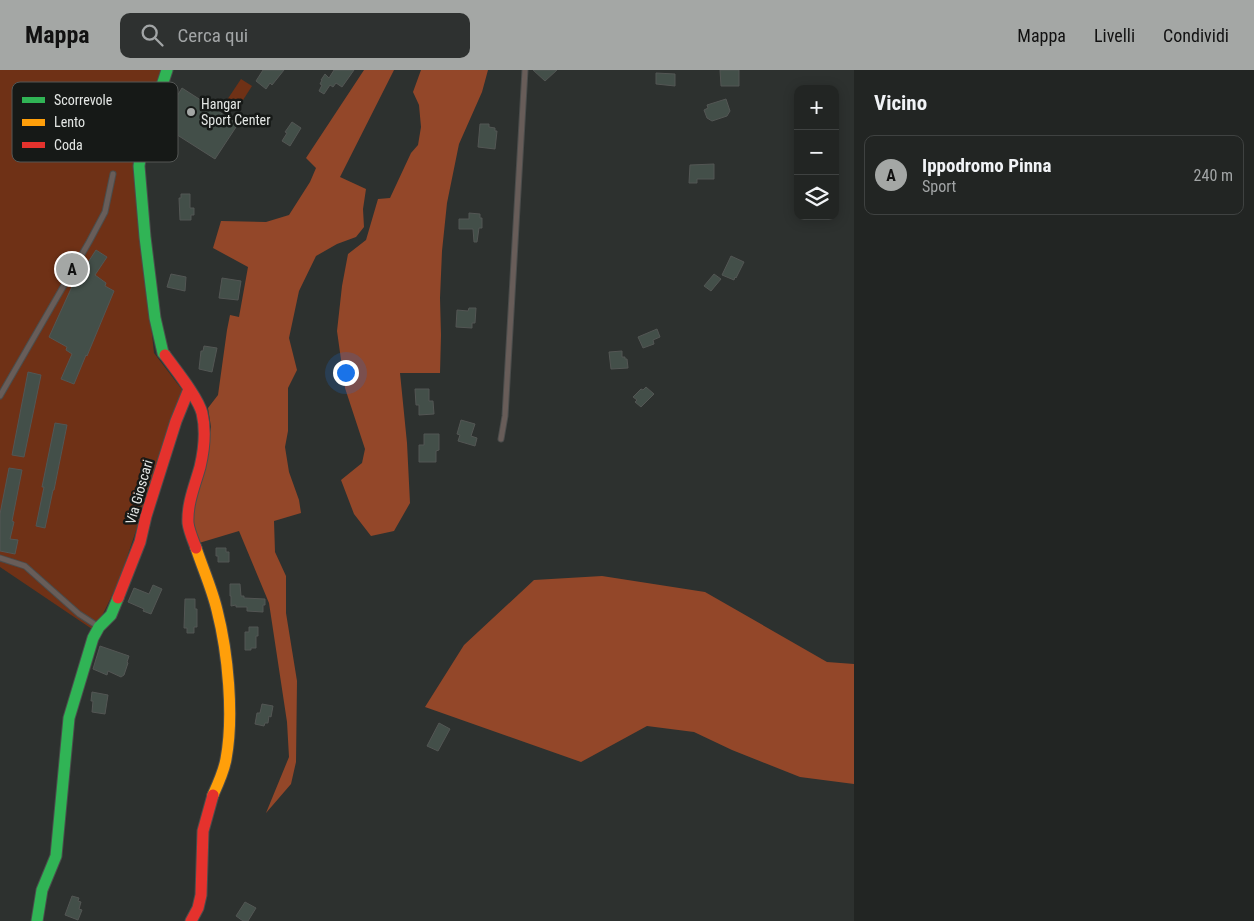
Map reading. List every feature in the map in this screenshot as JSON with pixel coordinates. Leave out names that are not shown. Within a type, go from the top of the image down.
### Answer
[{"type":"street","points":[[163,82],[167,70]]},
{"type":"street","points":[[140,162],[145,237],[159,338],[163,352],[193,394],[202,412],[204,437],[200,465],[191,495],[188,525],[217,609],[226,658],[229,702],[230,737],[226,761],[203,831],[201,895],[198,908],[191,921]]},
{"type":"street","name":"Via Gioscari","points":[[37,921],[42,890],[56,856],[69,718],[93,638],[99,627],[111,615],[140,542],[176,421],[189,389]]},
{"type":"lane","points":[[501,439],[505,416],[526,70]]},
{"type":"lane","points":[[0,396],[105,212],[113,174]]},
{"type":"lane","points":[[0,558],[25,566],[79,614],[99,627]]},
{"type":"shaded area","points":[[0,70],[162,70],[158,82],[12,82],[12,162],[133,162],[154,353],[183,391],[119,581],[101,618],[92,629],[0,567]]},
{"type":"shaded area","points":[[364,70],[394,70],[340,177],[366,189],[363,209],[364,227],[356,237],[337,244],[316,256],[299,291],[289,338],[297,370],[288,388],[288,431],[285,447],[289,472],[299,500],[301,513],[274,521],[275,552],[286,576],[286,613],[297,681],[296,762],[291,784],[266,813],[289,757],[287,722],[269,603],[239,531],[199,543],[192,524],[193,497],[206,455],[211,427],[208,408],[218,395],[230,315],[239,317],[248,267],[213,248],[221,221],[266,222],[289,215],[310,182],[316,168],[306,158]]},
{"type":"shaded area","points":[[421,70],[488,70],[482,92],[459,144],[447,203],[440,298],[440,373],[400,373],[407,443],[410,503],[394,531],[371,536],[354,514],[341,480],[362,463],[365,449],[345,388],[337,331],[348,254],[366,240],[378,199],[390,198],[411,153],[418,145],[421,127],[419,105],[413,92]]},
{"type":"shaded area","points":[[241,79],[252,86],[236,111],[225,103]]},
{"type":"shaded area","points":[[602,576],[705,592],[827,662],[854,664],[854,784],[800,777],[732,750],[694,732],[647,726],[581,762],[425,707],[464,645],[534,580]]},
{"type":"building","points":[[263,70],[284,70],[272,85],[270,83],[266,89],[256,81]]},
{"type":"building","points":[[334,70],[354,70],[342,87],[336,83],[333,87],[330,85],[324,94],[319,91],[322,85],[320,84],[321,80],[325,74],[329,78]]},
{"type":"building","points":[[533,70],[557,70],[545,81]]},
{"type":"building","points":[[720,70],[739,70],[739,86],[721,86]]},
{"type":"building","points":[[656,73],[675,74],[675,86],[656,84]]},
{"type":"building","points":[[182,88],[238,124],[215,159],[178,135],[178,95]]},
{"type":"building","points":[[726,99],[730,111],[727,116],[712,121],[707,118],[704,110],[708,108],[707,105]]},
{"type":"building","points":[[292,122],[301,128],[290,146],[282,141],[287,133],[285,132]]},
{"type":"building","points":[[480,124],[489,124],[489,127],[495,128],[495,131],[497,131],[495,149],[478,147]]},
{"type":"building","points":[[714,164],[714,179],[697,179],[697,183],[689,183],[690,165]]},
{"type":"building","points":[[181,194],[190,194],[190,208],[194,208],[194,215],[191,215],[191,220],[180,220],[179,198],[181,198]]},
{"type":"building","points":[[469,213],[480,214],[480,218],[482,218],[482,228],[479,228],[477,242],[474,242],[473,229],[459,229],[459,219],[469,219]]},
{"type":"building","points":[[96,250],[107,257],[95,275],[106,283],[105,286],[114,291],[74,384],[61,379],[72,354],[66,350],[67,347],[49,337],[80,269],[83,270]]},
{"type":"building","points":[[731,256],[744,262],[734,280],[722,275]]},
{"type":"building","points":[[171,274],[186,277],[185,291],[167,287]]},
{"type":"building","points":[[714,274],[721,279],[711,291],[704,286]]},
{"type":"building","points":[[222,278],[241,281],[238,300],[219,298]]},
{"type":"building","points":[[469,308],[476,308],[475,323],[472,323],[472,328],[456,327],[457,310],[468,311]]},
{"type":"building","points":[[657,329],[660,337],[653,340],[654,344],[643,348],[638,337]]},
{"type":"building","points":[[204,346],[217,348],[212,372],[199,369],[201,351],[203,351]]},
{"type":"building","points":[[622,351],[622,357],[627,359],[628,368],[611,369],[609,352]]},
{"type":"building","points":[[28,372],[41,375],[24,457],[12,455]]},
{"type":"building","points":[[646,387],[654,394],[641,407],[635,402],[637,400],[633,397]]},
{"type":"building","points":[[415,389],[429,389],[429,401],[433,401],[434,414],[419,415],[419,405],[416,405]]},
{"type":"building","points":[[461,420],[475,424],[471,436],[477,438],[475,446],[458,441],[460,435],[457,434]]},
{"type":"building","points":[[55,423],[67,425],[45,528],[36,526]]},
{"type":"building","points":[[424,434],[439,434],[439,450],[436,451],[436,462],[419,462],[419,445],[424,445]]},
{"type":"building","points":[[9,468],[22,470],[10,539],[18,540],[15,554],[0,551],[0,514]]},
{"type":"building","points":[[216,548],[226,548],[226,552],[229,552],[229,562],[218,562]]},
{"type":"building","points":[[230,584],[240,584],[241,596],[244,596],[244,598],[265,599],[263,612],[247,611],[247,607],[231,606]]},
{"type":"building","points":[[153,585],[162,589],[151,614],[128,602],[134,588],[149,594]]},
{"type":"building","points":[[185,599],[195,599],[197,627],[194,627],[194,633],[187,633],[187,628],[184,628]]},
{"type":"building","points":[[249,627],[258,627],[256,648],[245,650],[245,632],[249,632]]},
{"type":"building","points":[[100,646],[129,656],[124,675],[121,677],[108,671],[107,675],[93,669]]},
{"type":"building","points":[[92,692],[108,695],[105,714],[92,712]]},
{"type":"building","points":[[262,704],[273,706],[271,717],[269,716],[268,723],[265,723],[264,726],[255,724],[257,713],[260,713]]},
{"type":"building","points":[[439,723],[450,729],[438,751],[427,746]]},
{"type":"building","points":[[72,896],[79,898],[78,901],[81,902],[79,909],[82,910],[78,920],[65,915]]},
{"type":"building","points":[[245,902],[256,908],[248,921],[243,921],[236,916]]},
{"type":"traffic: fast","points":[[163,82],[167,70]]},
{"type":"traffic: fast","points":[[140,162],[145,237],[155,318],[165,355]]},
{"type":"traffic: fast","points":[[37,921],[42,890],[56,856],[69,718],[93,638],[99,627],[111,615],[118,598]]},
{"type":"traffic: slow","points":[[196,548],[217,610],[229,684],[230,724],[226,759],[213,795]]},
{"type":"traffic: jam","points":[[165,355],[186,383],[200,406],[202,413],[204,433],[203,454],[190,501],[188,516],[189,529],[196,548]]},
{"type":"traffic: jam","points":[[118,598],[140,542],[146,516],[176,421],[189,389]]},
{"type":"traffic: jam","points":[[191,921],[198,908],[201,895],[203,831],[213,795]]},
{"type":"place","name":"Hangar Sport Center","points":[[191,112]]},
{"type":"place","name":"Ippodromo Pinna","points":[[72,269]]}]
